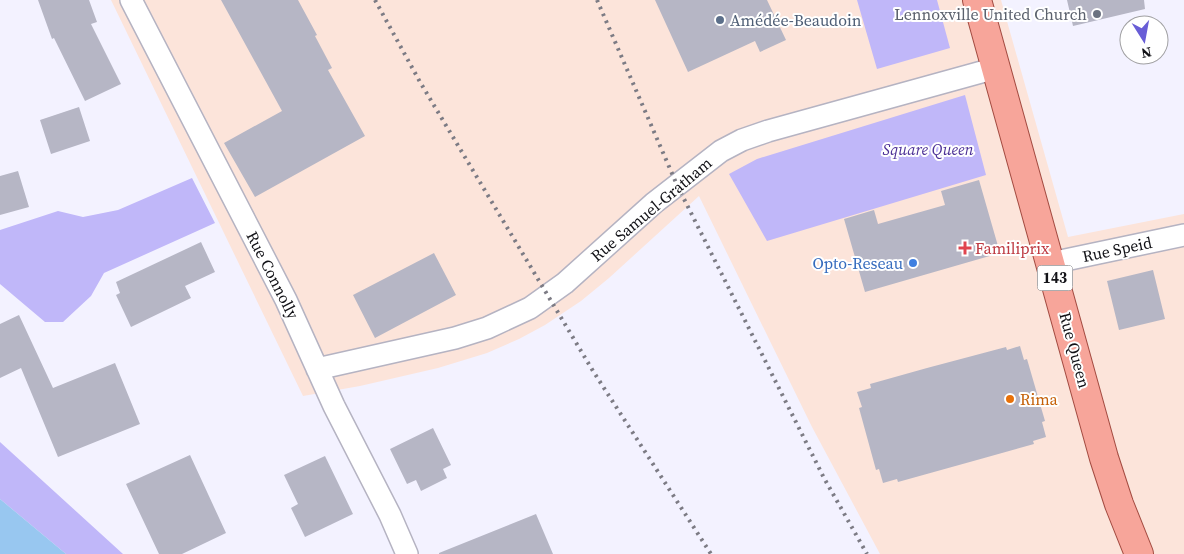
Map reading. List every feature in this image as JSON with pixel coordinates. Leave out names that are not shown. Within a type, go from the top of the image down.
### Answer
[{"type":"main road","name":"Rue Queen","points":[[978,0],[1104,458],[1119,504],[1139,554]]},
{"type":"street","name":"Rue Connolly","points":[[131,0],[286,300],[352,443],[408,554]]},
{"type":"street","name":"Rue Samuel-Gratham","points":[[317,369],[455,338],[487,328],[530,308],[565,283],[654,203],[703,164],[721,151],[742,140],[996,68]]},
{"type":"street","name":"Rue Speid","points":[[1051,263],[1184,235]]},
{"type":"shaded area","points":[[111,0],[1001,0],[1068,237],[1184,214],[1184,554],[880,554],[812,427],[699,196],[581,301],[545,325],[519,339],[487,353],[438,368],[360,386],[303,396]]},
{"type":"green space","points":[[857,0],[937,0],[950,48],[877,69]]},
{"type":"green space","name":"Square Queen","points":[[965,95],[986,175],[767,241],[729,174],[757,159]]},
{"type":"green space","points":[[192,178],[215,223],[104,273],[91,296],[63,322],[45,322],[0,284],[0,230],[58,211],[83,217],[118,210]]},
{"type":"green space","points":[[0,442],[123,554],[66,554],[0,499]]},
{"type":"water","points":[[0,499],[66,554],[0,554]]},
{"type":"building","points":[[38,0],[89,0],[97,22],[91,24],[121,84],[85,101],[54,38],[52,39]]},
{"type":"building","points":[[221,0],[298,0],[332,68],[328,70],[365,136],[255,197],[224,143],[282,111]]},
{"type":"building","name":"Amédée-Beaudoin","points":[[655,0],[767,0],[786,40],[760,52],[755,41],[688,72]]},
{"type":"building","name":"Lennoxville United Church","points":[[1067,0],[1144,0],[1145,9],[1073,26]]},
{"type":"building","points":[[79,107],[90,141],[51,154],[40,120]]},
{"type":"building","points":[[18,171],[29,207],[0,215],[0,176]]},
{"type":"building","points":[[979,180],[1000,253],[865,292],[844,219],[874,210],[878,224],[945,205],[941,191]]},
{"type":"building","points":[[201,242],[215,272],[185,286],[191,298],[131,327],[116,295],[120,293],[116,282]]},
{"type":"building","points":[[434,253],[456,295],[375,338],[353,295]]},
{"type":"building","points":[[1153,270],[1165,319],[1119,330],[1107,281]]},
{"type":"building","points":[[19,315],[53,388],[115,363],[140,424],[58,457],[21,368],[0,378],[0,324]]},
{"type":"building","points":[[1020,346],[1024,360],[1027,359],[1045,421],[1042,422],[1046,437],[1033,441],[1034,444],[898,482],[897,479],[883,483],[879,469],[876,470],[859,408],[862,407],[857,392],[871,388],[870,384],[1006,347],[1007,350]]},
{"type":"building","points":[[433,428],[451,465],[443,469],[447,478],[421,491],[416,480],[407,484],[390,449]]},
{"type":"building","points":[[190,455],[226,533],[182,554],[159,554],[126,484]]},
{"type":"building","points":[[325,456],[353,514],[305,537],[291,508],[298,504],[284,475]]},
{"type":"building","points":[[536,514],[553,554],[439,554],[439,553]]},
{"type":"railway","points":[[375,0],[420,82],[593,371],[711,554]]},
{"type":"railway","points":[[597,0],[677,185],[824,478],[867,554]]},
{"type":"place","name":"Lennoxville United Church","points":[[1097,14]]},
{"type":"place","name":"Amédée-Beaudoin","points":[[720,20]]},
{"type":"place","name":"Familiprix","points":[[965,248]]},
{"type":"place","name":"Opto-Reseau","points":[[913,263]]},
{"type":"place","name":"Rima","points":[[1010,399]]}]
